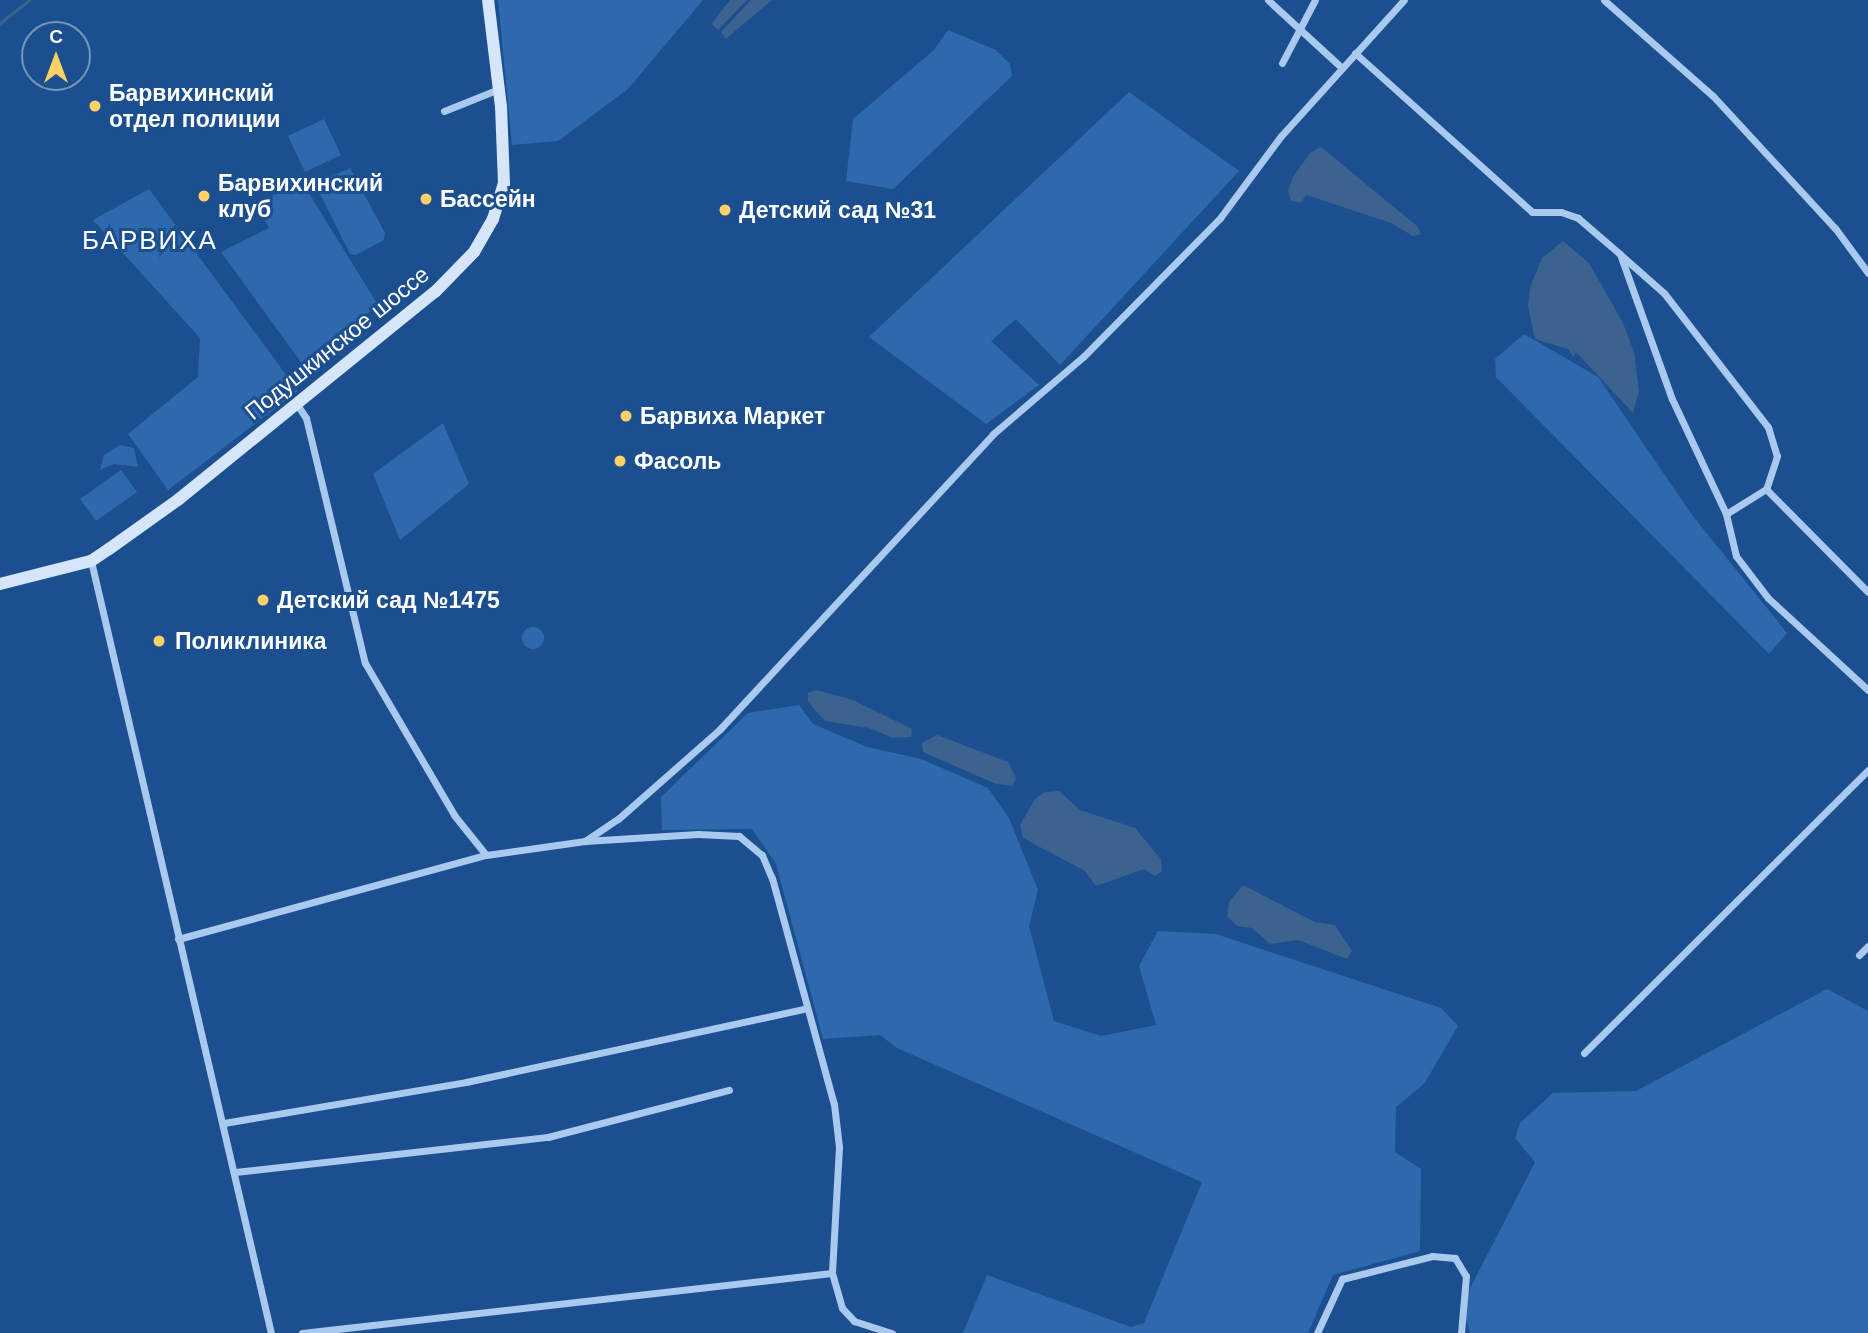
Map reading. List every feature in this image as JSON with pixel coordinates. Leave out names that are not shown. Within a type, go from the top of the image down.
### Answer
[{"type":"main road","name":"Подушкинское шоссе","points":[[0,584],[91,561],[179,499],[435,292],[474,252],[492,219],[504,184],[499,89],[488,0]]},
{"type":"street","points":[[1268,0],[1301,27],[1342,68]]},
{"type":"street","points":[[1282,63],[1315,0]]},
{"type":"street","points":[[1604,0],[1713,96],[1835,228],[1868,273]]},
{"type":"street","points":[[585,841],[618,819],[720,729],[993,434],[1084,356],[1220,218],[1281,136],[1402,1]]},
{"type":"street","points":[[1355,53],[1532,212],[1561,212],[1578,218],[1664,293],[1768,427],[1777,456],[1766,489],[1726,513]]},
{"type":"street","points":[[444,111],[499,89]]},
{"type":"street","points":[[1620,254],[1672,399],[1726,513],[1737,556],[1768,598],[1868,690]]},
{"type":"street","points":[[296,403],[306,418],[365,663],[454,815],[486,855]]},
{"type":"street","points":[[1766,489],[1868,592]]},
{"type":"street","points":[[91,561],[178,939],[236,1172],[271,1333]]},
{"type":"street","points":[[1584,1053],[1868,770]]},
{"type":"street","points":[[178,939],[486,855],[585,841],[698,834],[739,836],[752,844],[772,878],[838,1125],[832,1273],[842,1308],[854,1321],[868,1330],[892,1333]]},
{"type":"street","points":[[1859,955],[1868,946]]},
{"type":"street","points":[[224,1123],[466,1082],[805,1009]]},
{"type":"street","points":[[236,1172],[548,1137],[729,1090]]},
{"type":"street","points":[[1317,1333],[1342,1279],[1432,1256],[1455,1258],[1466,1276],[1461,1333]]},
{"type":"street","points":[[302,1333],[832,1273]]},
{"type":"shaded area","points":[[498,0],[703,0],[628,89],[558,141],[512,145]]},
{"type":"shaded area","points":[[730,0],[747,0],[718,30],[711,24]]},
{"type":"shaded area","points":[[751,0],[772,0],[726,39],[721,32]]},
{"type":"shaded area","points":[[948,30],[996,50],[1010,64],[1012,76],[893,189],[846,181],[853,119],[934,50]]},
{"type":"shaded area","points":[[1129,92],[1239,171],[1060,365],[1016,319],[991,341],[1039,385],[986,424],[869,337]]},
{"type":"shaded area","points":[[324,119],[341,155],[305,172],[288,136]]},
{"type":"shaded area","points":[[1321,147],[1417,226],[1421,234],[1413,236],[1391,223],[1306,195],[1301,203],[1291,201],[1288,191],[1293,177],[1310,153]]},
{"type":"shaded area","points":[[350,168],[385,233],[384,240],[356,255],[350,254],[317,188],[319,182]]},
{"type":"shaded area","points":[[302,182],[378,305],[303,365],[221,252],[269,228],[255,203]]},
{"type":"shaded area","points":[[149,189],[298,391],[168,490],[128,434],[198,377],[200,338],[93,220]]},
{"type":"shaded area","points":[[1563,241],[1589,263],[1623,323],[1634,352],[1639,391],[1633,413],[1576,352],[1573,357],[1568,349],[1535,339],[1528,306],[1530,287],[1542,258]]},
{"type":"shaded area","points":[[1524,334],[1598,377],[1692,515],[1787,633],[1769,654],[1496,377],[1495,359]]},
{"type":"shaded area","points":[[443,423],[469,484],[400,540],[373,474]]},
{"type":"shaded area","points":[[120,445],[134,448],[138,467],[114,464],[100,470],[104,455]]},
{"type":"shaded area","points":[[121,470],[137,492],[96,521],[80,499]]},
{"type":"shaded area","points":[[533,627],[541,630],[544,638],[541,646],[533,649],[525,646],[522,638],[525,630]]},
{"type":"shaded area","points":[[816,690],[853,700],[912,729],[911,737],[893,738],[869,728],[825,721],[808,702],[808,693]]},
{"type":"shaded area","points":[[799,705],[813,724],[867,747],[921,759],[988,788],[1009,818],[1038,890],[1029,926],[1054,1021],[1101,1036],[1156,1025],[1139,966],[1158,931],[1216,934],[1441,1008],[1458,1026],[1424,1084],[1396,1107],[1395,1152],[1421,1169],[1420,1251],[1333,1275],[1308,1333],[963,1333],[987,1275],[1131,1327],[1144,1323],[1202,1182],[897,1048],[880,1035],[823,1039],[776,864],[752,829],[662,830],[661,797],[748,713]]},
{"type":"shaded area","points":[[937,735],[1008,762],[1016,778],[1012,786],[996,784],[923,752],[922,743]]},
{"type":"shaded area","points":[[1059,791],[1080,810],[1135,828],[1161,859],[1162,871],[1155,876],[1144,869],[1096,886],[1085,871],[1023,838],[1020,825],[1035,799],[1045,792]]},
{"type":"shaded area","points":[[1243,885],[1315,922],[1335,925],[1352,951],[1347,959],[1298,940],[1270,944],[1252,928],[1237,926],[1227,916],[1229,902]]},
{"type":"shaded area","points":[[1827,989],[1868,1011],[1868,1333],[1470,1333],[1462,1304],[1535,1162],[1515,1138],[1520,1123],[1553,1093],[1636,1091]]},
{"type":"waterway","points":[[0,23],[29,0]]},
{"type":"place","name":"Барвихинский отдел полиции","points":[[95,106]]},
{"type":"place","name":"Барвихинский клуб","points":[[204,196]]},
{"type":"place","name":"Бассейн","points":[[426,199]]},
{"type":"place","name":"Детский сад №31","points":[[725,210]]},
{"type":"place","name":"Барвиха Маркет","points":[[626,416]]},
{"type":"place","name":"Фасоль","points":[[620,461]]},
{"type":"place","name":"Детский сад №1475","points":[[263,600]]},
{"type":"place","name":"Поликлиника","points":[[159,641]]},
{"type":"district","name":"БАРВИХА","points":[[150,241]]}]
